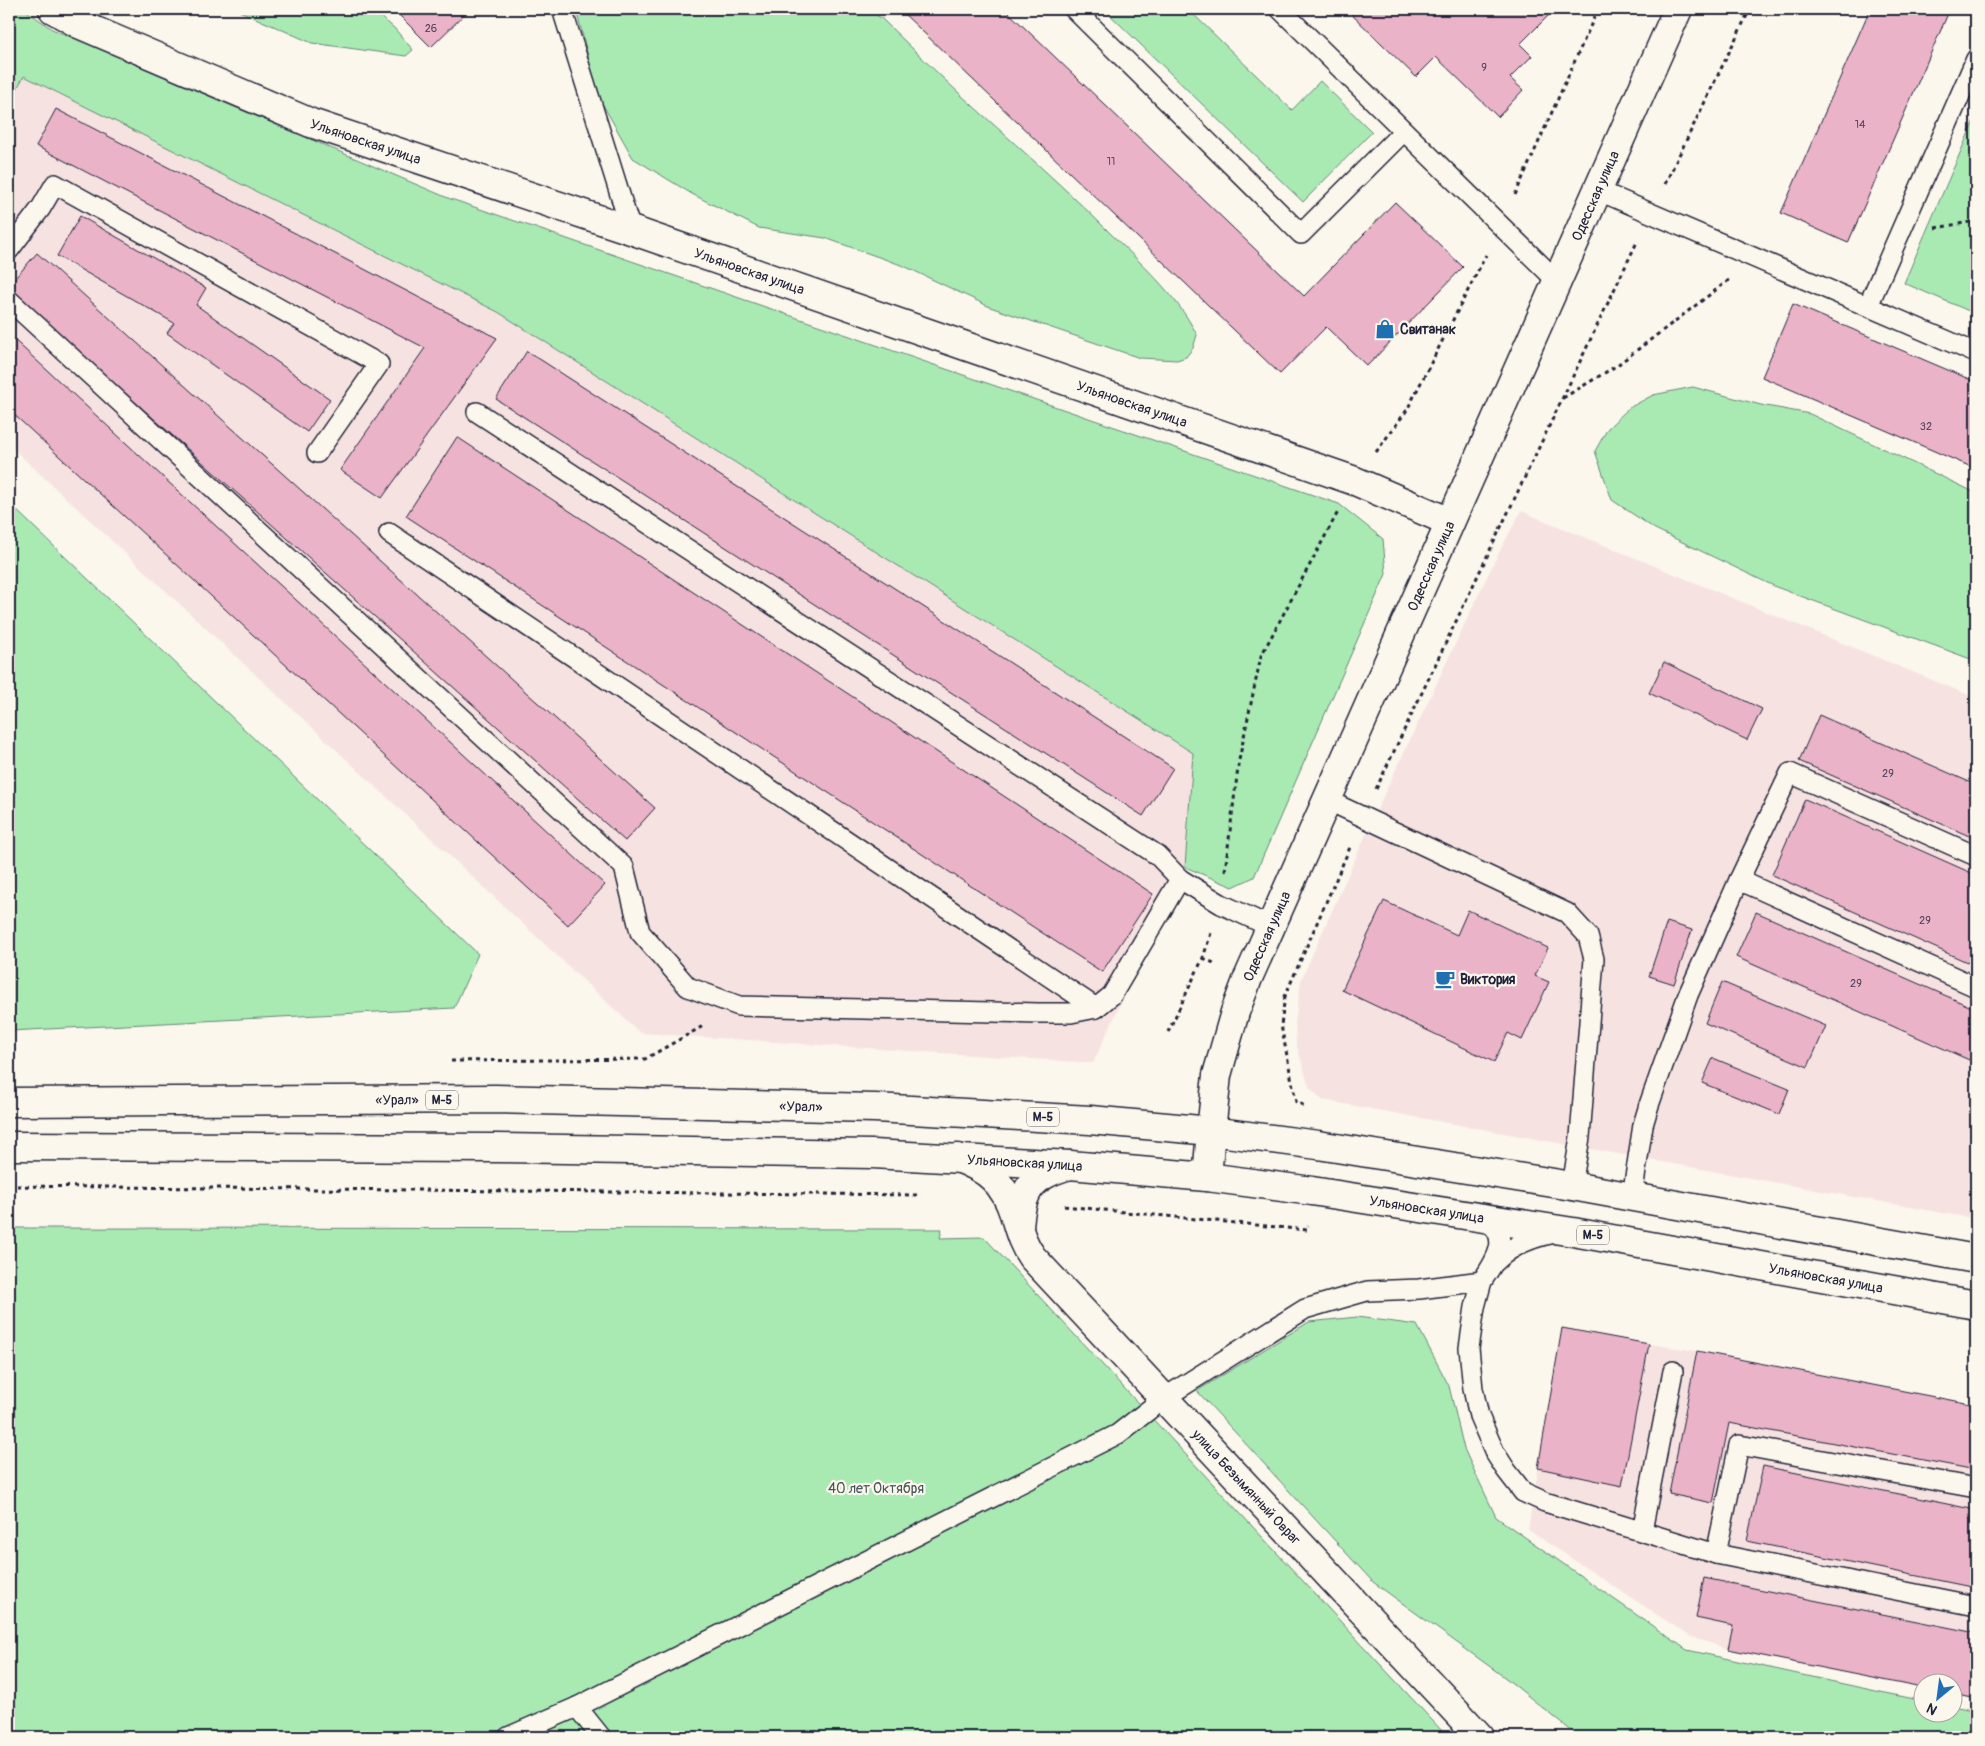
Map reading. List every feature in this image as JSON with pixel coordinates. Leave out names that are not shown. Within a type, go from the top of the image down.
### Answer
[{"type":"main road","name":"Ульяновская улица","points":[[53,9],[78,24],[311,124],[631,230],[1355,481],[1450,522]]},
{"type":"main road","name":"Одесская улица","points":[[1207,1177],[1217,1074],[1235,1012],[1248,978],[1678,9]]},
{"type":"main road","name":"«Урал»","points":[[9,1102],[496,1099],[874,1108],[1090,1120],[1211,1132]]},
{"type":"main road","name":"М-5","points":[[1211,1132],[1318,1145],[1572,1186],[1976,1259]]},
{"type":"main road","name":"Ульяновская улица","points":[[9,1146],[486,1148],[873,1154],[1070,1165],[1207,1177],[1474,1216],[1573,1232],[1976,1305]]},
{"type":"main road","name":"улица Безымянный Овраг","points":[[958,1158],[983,1170],[1002,1187],[1010,1201],[1024,1246],[1032,1257],[1480,1737]]},
{"type":"main road","points":[[1019,1232],[1020,1214],[1027,1191],[1040,1177],[1048,1172],[1070,1165]]},
{"type":"lane","points":[[562,9],[631,230]]},
{"type":"lane","points":[[1074,9],[1301,234],[1404,131]]},
{"type":"lane","points":[[1280,9],[1557,281]]},
{"type":"lane","points":[[1868,306],[1976,59]]},
{"type":"lane","points":[[9,250],[41,208],[55,184],[379,364],[317,453]]},
{"type":"lane","points":[[1597,190],[1652,212],[1754,259],[1976,353]]},
{"type":"lane","points":[[9,300],[624,867],[640,932],[688,987],[739,1006],[1054,1013],[1071,1013],[1096,1008],[1112,994],[1180,879]]},
{"type":"lane","points":[[477,412],[1157,855],[1180,879],[1221,904],[1271,927]]},
{"type":"lane","points":[[389,533],[1096,1008]]},
{"type":"lane","points":[[1632,1197],[1643,1125],[1688,995],[1739,880],[1790,773],[1976,856]]},
{"type":"lane","points":[[1327,800],[1567,913],[1588,936],[1594,959],[1580,1137],[1572,1186]]},
{"type":"lane","points":[[1739,880],[1976,987]]},
{"type":"lane","points":[[1474,1216],[1488,1222],[1499,1237],[1500,1246],[1495,1262]]},
{"type":"lane","points":[[1573,1232],[1546,1235],[1524,1242],[1504,1253],[1495,1262],[1482,1281],[1475,1307],[1469,1348],[1473,1389],[1479,1416],[1498,1458],[1523,1492],[1545,1502],[1716,1554],[1976,1606]]},
{"type":"lane","points":[[508,1737],[577,1707],[1118,1434],[1164,1398],[1305,1309],[1367,1291],[1419,1288],[1482,1281]]},
{"type":"lane","points":[[1642,1531],[1673,1371]]},
{"type":"lane","points":[[1716,1554],[1739,1445],[1976,1488]]},
{"type":"lane","points":[[577,1707],[601,1737]]},
{"type":"path","points":[[1318,1145],[1321,1113],[1296,1102],[1281,1025],[1284,996],[1363,816],[1750,9]]},
{"type":"path","points":[[1563,398],[1616,366],[1696,306],[1754,259]]},
{"type":"path","points":[[1168,1032],[1203,958],[1221,904],[1238,760],[1261,656],[1355,481]]},
{"type":"path","points":[[1203,958],[1284,996]]},
{"type":"path","points":[[447,1061],[645,1059],[739,1006]]},
{"type":"path","points":[[9,1186],[923,1195]]},
{"type":"path","points":[[1023,1202],[1307,1230],[1312,1191]]},
{"type":"shaded area","points":[[24,76],[498,312],[1193,753],[1185,867],[1093,1063],[640,1033],[9,445],[9,103]]},
{"type":"shaded area","points":[[1521,511],[1976,698],[1976,1219],[1322,1100],[1309,1087],[1296,1043],[1295,1023],[1301,980],[1381,801],[1493,564]]},
{"type":"shaded area","points":[[1562,1328],[1697,1351],[1976,1405],[1976,1699],[1962,1696],[1962,1674],[1912,1674],[1912,1686],[1728,1649],[1691,1637],[1528,1530]]},
{"type":"green space","points":[[9,9],[24,9],[52,29],[448,198],[1339,504],[1383,539],[1386,574],[1254,877],[1233,887],[1185,867],[1193,753],[498,312],[24,76],[9,103]]},
{"type":"green space","points":[[235,9],[372,9],[394,28],[413,50],[406,56],[312,43]]},
{"type":"green space","points":[[576,9],[867,9],[881,18],[961,95],[1070,194],[1156,278],[1178,305],[1197,335],[1193,348],[1186,357],[1177,360],[1140,358],[990,307],[904,266],[825,238],[759,228],[692,194],[633,158],[598,96]]},
{"type":"green space","points":[[1104,9],[1188,9],[1292,110],[1320,81],[1372,132],[1303,202]]},
{"type":"green space","points":[[1976,116],[1976,314],[1904,283]]},
{"type":"green space","points":[[1693,387],[1761,405],[1810,414],[1976,493],[1976,661],[1776,587],[1655,529],[1612,500],[1595,451],[1608,428],[1629,408],[1653,395]]},
{"type":"green space","points":[[9,503],[478,954],[454,1008],[9,1031]]},
{"type":"green space","name":"40 лет Октября","points":[[9,1228],[942,1229],[940,1238],[984,1237],[1442,1731],[1437,1737],[9,1737]]},
{"type":"green space","points":[[1357,1317],[1417,1325],[1449,1386],[1464,1449],[1496,1517],[1687,1650],[1912,1699],[1912,1724],[1962,1724],[1962,1709],[1976,1712],[1976,1737],[1579,1737],[1507,1679],[1373,1582],[1197,1391],[1309,1322]]},
{"type":"building","points":[[393,9],[470,9],[431,47]]},
{"type":"building","points":[[899,9],[1005,9],[1304,296],[1395,202],[1463,267],[1367,366],[1326,327],[1280,374]]},
{"type":"building","points":[[1346,9],[1440,9],[1442,11],[1443,9],[1555,9],[1520,44],[1532,56],[1510,78],[1523,90],[1498,117],[1436,57],[1416,77]]},
{"type":"building","points":[[1870,9],[1950,9],[1848,243],[1781,213]]},
{"type":"building","points":[[56,109],[497,338],[382,498],[340,470],[425,348],[36,146]]},
{"type":"building","points":[[80,216],[206,288],[196,305],[330,399],[307,432],[167,333],[174,323],[57,256]]},
{"type":"building","points":[[37,253],[655,808],[625,841],[9,289],[9,285]]},
{"type":"building","points":[[1793,304],[1976,382],[1976,469],[1762,377]]},
{"type":"building","points":[[9,335],[605,885],[568,925],[9,410]]},
{"type":"building","points":[[527,351],[1173,768],[1143,816],[496,399]]},
{"type":"building","points":[[457,437],[1153,894],[1102,972],[406,516]]},
{"type":"building","points":[[1664,662],[1762,709],[1747,740],[1649,693]]},
{"type":"building","points":[[1819,715],[1976,785],[1976,839],[1799,761]]},
{"type":"building","points":[[1805,799],[1976,875],[1976,966],[1772,875]]},
{"type":"building","name":"Виктория","points":[[1384,901],[1457,935],[1468,910],[1548,948],[1535,976],[1549,982],[1522,1040],[1508,1033],[1494,1062],[1342,990]]},
{"type":"building","points":[[1756,912],[1976,1009],[1976,1063],[1736,957]]},
{"type":"building","points":[[1667,922],[1692,930],[1674,984],[1649,976]]},
{"type":"building","points":[[1722,982],[1826,1026],[1808,1067],[1705,1023]]},
{"type":"building","points":[[1713,1058],[1789,1089],[1779,1114],[1702,1083]]},
{"type":"building","points":[[1562,1328],[1649,1344],[1622,1486],[1538,1468]]},
{"type":"building","points":[[1697,1351],[1976,1405],[1976,1470],[1729,1423],[1713,1503],[1669,1494]]},
{"type":"building","points":[[1763,1466],[1976,1510],[1976,1588],[1747,1541]]},
{"type":"building","points":[[1704,1578],[1976,1633],[1976,1699],[1962,1696],[1962,1674],[1912,1674],[1912,1686],[1728,1649],[1733,1626],[1696,1618]]},
{"type":"place","name":"Свитанак","points":[[1385,329]]},
{"type":"place","name":"Виктория","points":[[1445,979]]}]
